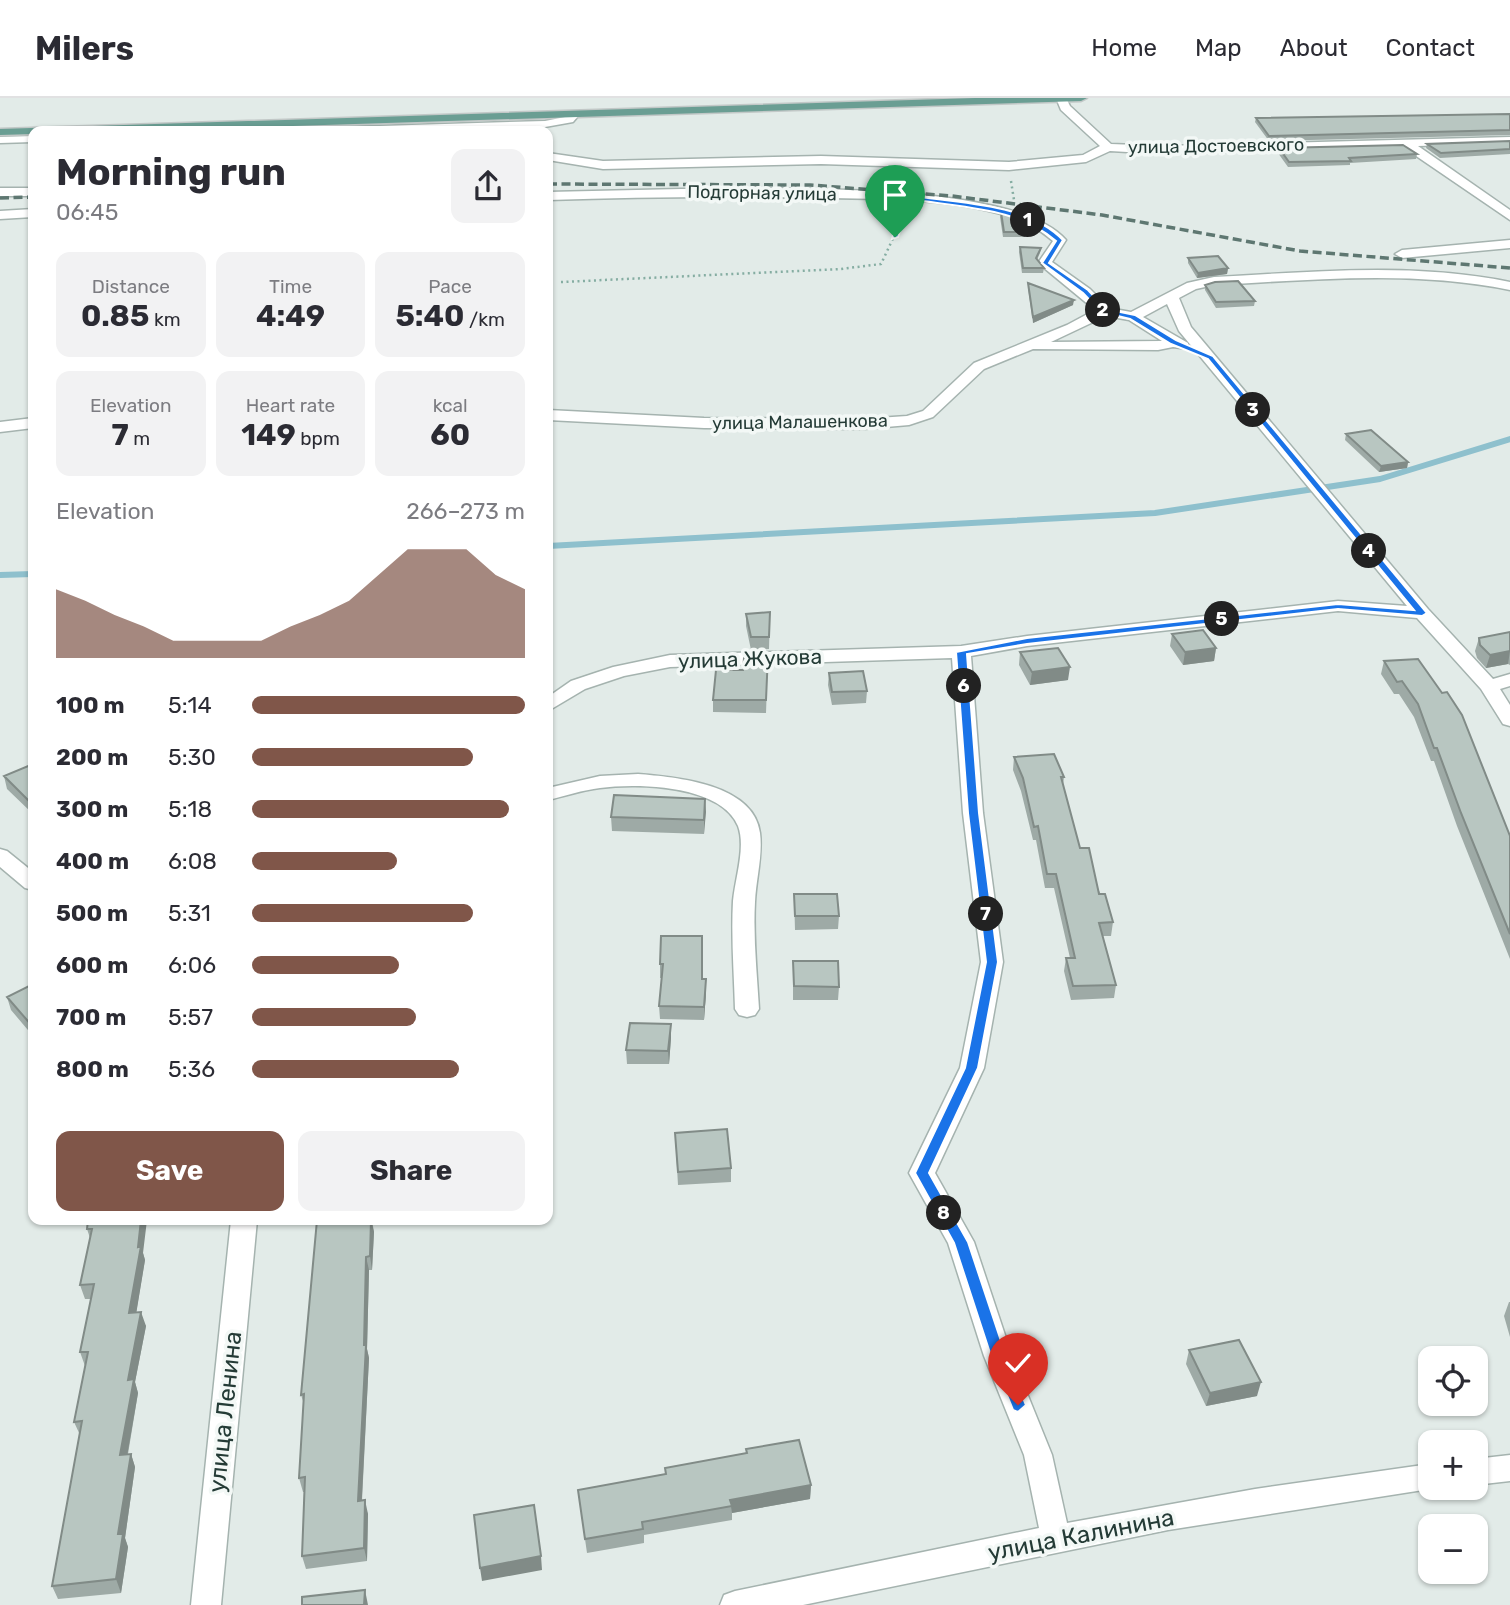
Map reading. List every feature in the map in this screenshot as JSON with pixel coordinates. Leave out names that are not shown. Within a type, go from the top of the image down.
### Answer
[{"type":"main road","points":[[202,126],[1081,98]]},
{"type":"main road","points":[[0,132],[28,131]]},
{"type":"street","points":[[1061,99],[1065,108],[1108,147]]},
{"type":"street","points":[[550,126],[569,120],[573,115]]},
{"type":"street","points":[[0,140],[28,139]]},
{"type":"street","name":"улица Достоевского","points":[[553,158],[603,165],[821,160],[1009,166],[1086,158],[1108,147],[1162,150],[1510,140]]},
{"type":"street","points":[[1407,144],[1510,216]]},
{"type":"street","name":"Подгорная улица","points":[[553,196],[703,191],[915,198],[1016,214],[1047,229],[1060,240],[1045,263],[1085,292],[1104,311]]},
{"type":"street","points":[[0,192],[28,192]]},
{"type":"street","points":[[0,215],[28,213]]},
{"type":"street","points":[[1402,254],[1510,244]]},
{"type":"street","points":[[1133,317],[1192,286],[1214,281],[1378,274],[1454,278],[1510,286]]},
{"type":"street","points":[[1171,296],[1184,328],[1422,613],[1489,686],[1510,720]]},
{"type":"street","points":[[1104,311],[1133,317],[1174,342],[1206,352]]},
{"type":"street","name":"улица Малашенкова","points":[[553,415],[704,423],[863,424],[909,420],[928,414],[979,366],[1072,328],[1104,311]]},
{"type":"street","points":[[1027,346],[1158,346],[1174,342]]},
{"type":"street","points":[[0,427],[28,424]]},
{"type":"street","name":"улица Жукова","points":[[553,702],[578,685],[620,671],[670,661],[961,652],[1027,641],[1338,607],[1422,613]]},
{"type":"street","points":[[961,652],[973,813],[992,962],[972,1068],[922,1173],[961,1242],[998,1356],[1038,1455],[1056,1539]]},
{"type":"street","points":[[1489,686],[1510,680]]},
{"type":"street","points":[[553,792],[600,782],[642,781],[681,785],[720,795],[735,806],[750,828],[744,903],[747,1009]]},
{"type":"street","points":[[0,856],[28,879]]},
{"type":"street","name":"улица Ленина","points":[[206,1605],[244,1225]]},
{"type":"street","points":[[1488,1471],[1510,1468]]},
{"type":"street","name":"улица Калинина","points":[[735,1605],[1056,1539],[1317,1490],[1418,1479]]},
{"type":"path","points":[[1009,166],[1016,214]]},
{"type":"path","points":[[561,282],[841,269],[881,264],[901,220],[915,198]]},
{"type":"building","points":[[1510,114],[1510,130],[1269,136],[1256,118]]},
{"type":"building","points":[[1510,141],[1510,149],[1441,153],[1427,144]]},
{"type":"building","points":[[1403,145],[1417,154],[1349,158],[1351,161],[1289,162],[1279,148]]},
{"type":"building","points":[[1001,212],[1022,219],[1026,232],[1004,232]]},
{"type":"building","points":[[1020,247],[1041,248],[1036,258],[1044,268],[1023,268]]},
{"type":"building","points":[[1218,256],[1228,268],[1198,273],[1188,258]]},
{"type":"building","points":[[1238,281],[1255,301],[1216,302],[1205,285],[1215,282]]},
{"type":"building","points":[[1028,283],[1074,300],[1033,317]]},
{"type":"building","points":[[1371,430],[1408,462],[1381,466],[1346,434]]},
{"type":"building","points":[[770,612],[769,637],[751,637],[746,614]]},
{"type":"building","points":[[1203,630],[1216,648],[1185,652],[1172,634]]},
{"type":"building","points":[[1510,632],[1510,651],[1490,655],[1480,645],[1479,638]]},
{"type":"building","points":[[1058,648],[1070,667],[1032,672],[1020,652]]},
{"type":"building","points":[[768,654],[766,700],[713,700],[716,670],[743,670],[744,658]]},
{"type":"building","points":[[1418,659],[1442,693],[1447,692],[1462,715],[1510,836],[1510,934],[1418,704],[1402,681],[1397,682],[1384,661]]},
{"type":"building","points":[[863,671],[867,691],[832,692],[829,673]]},
{"type":"building","points":[[1054,754],[1064,777],[1061,777],[1080,848],[1089,848],[1099,894],[1105,894],[1113,922],[1099,923],[1116,985],[1073,986],[1066,958],[1075,958],[1056,874],[1047,874],[1038,826],[1034,827],[1023,778],[1014,757]]},
{"type":"building","points":[[28,766],[28,800],[4,776]]},
{"type":"building","points":[[614,795],[705,799],[704,820],[611,817]]},
{"type":"building","points":[[794,894],[837,894],[839,916],[795,916]]},
{"type":"building","points":[[661,936],[702,936],[702,979],[706,979],[704,1007],[659,1006],[663,964],[660,964]]},
{"type":"building","points":[[793,961],[838,961],[839,987],[794,986]]},
{"type":"building","points":[[28,986],[28,1021],[7,997]]},
{"type":"building","points":[[630,1023],[671,1024],[668,1051],[626,1050]]},
{"type":"building","points":[[727,1129],[731,1168],[678,1172],[675,1133]]},
{"type":"building","points":[[87,1225],[140,1225],[138,1247],[141,1246],[129,1313],[141,1312],[128,1380],[134,1379],[120,1455],[131,1454],[118,1534],[123,1534],[116,1579],[52,1586],[82,1421],[74,1422],[88,1352],[80,1352],[94,1284],[80,1285],[92,1229],[87,1229]]},
{"type":"building","points":[[317,1225],[371,1225],[370,1256],[366,1257],[366,1345],[358,1501],[365,1500],[364,1548],[302,1556],[305,1477],[299,1478],[304,1394],[301,1395]]},
{"type":"building","points":[[1239,1340],[1261,1382],[1210,1393],[1189,1350]]},
{"type":"building","points":[[799,1440],[811,1485],[730,1500],[732,1506],[642,1522],[643,1529],[585,1539],[578,1490],[666,1474],[665,1468]]},
{"type":"building","points":[[534,1505],[541,1556],[480,1568],[474,1515]]},
{"type":"building","points":[[365,1590],[364,1605],[302,1605],[302,1597]]},
{"type":"waterway","points":[[553,546],[1155,513],[1380,479],[1510,439]]},
{"type":"waterway","points":[[0,575],[28,574]]},
{"type":"railway","points":[[553,184],[810,185],[952,196],[1102,215],[1300,251],[1510,268]]},
{"type":"railway","points":[[0,198],[28,197]]},
{"type":"route","points":[[895,237],[901,220],[915,198],[1016,214],[1047,229],[1060,240],[1045,263],[1085,292],[1104,311],[1133,317],[1174,342],[1211,357],[1422,613],[1338,607],[1265,613],[1027,641],[961,652],[973,813],[992,962],[972,1068],[922,1173],[961,1242],[998,1356],[1018,1405]]}]
